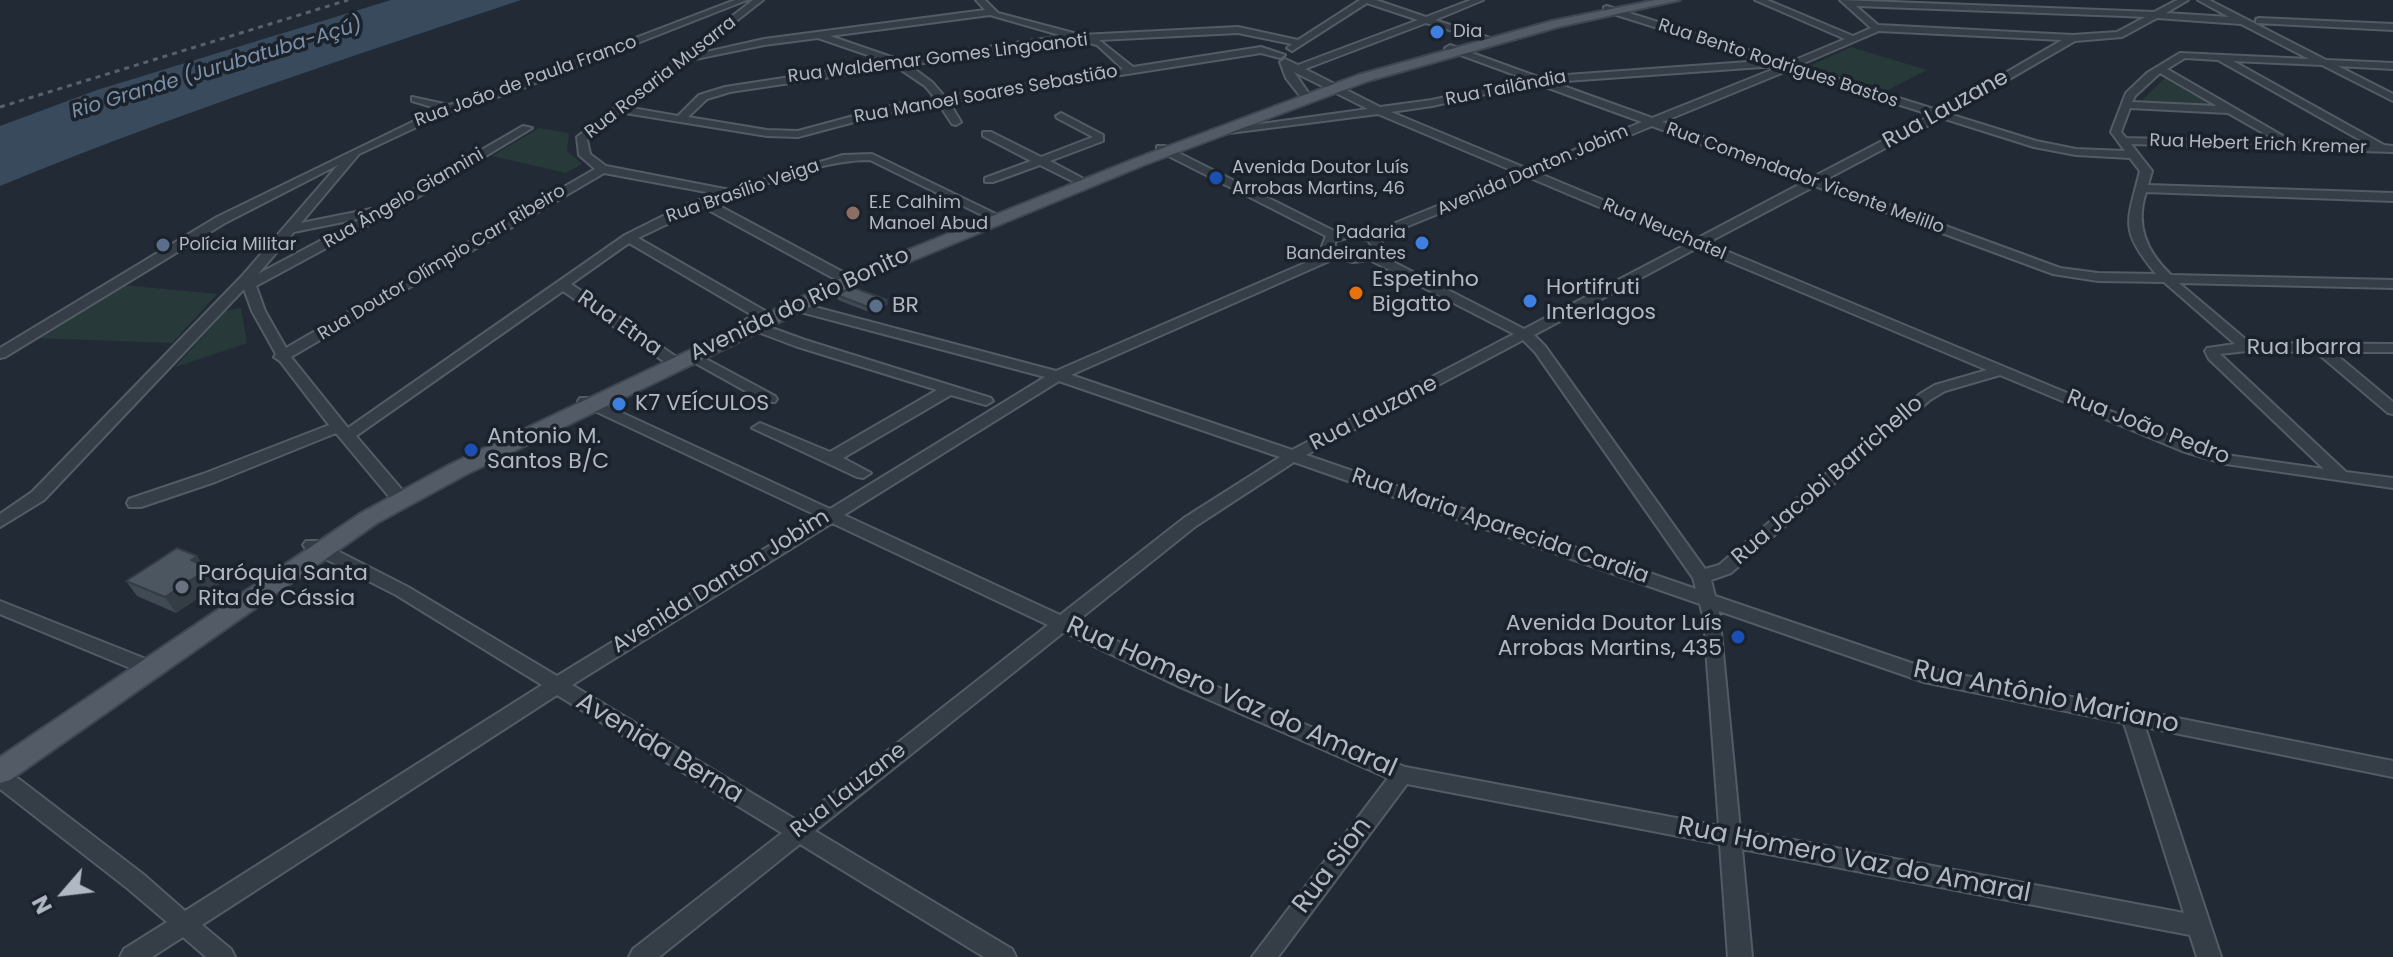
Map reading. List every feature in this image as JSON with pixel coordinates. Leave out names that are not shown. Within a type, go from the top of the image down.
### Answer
[{"type":"main road","name":"Avenida do Rio Bonito","points":[[1629,7],[1657,0]]},
{"type":"main road","name":"Avenida do Rio Bonito","points":[[0,762],[397,495],[845,279],[1078,180],[1213,133],[1304,94],[1453,49],[1609,7],[1674,0]]},
{"type":"main road","name":"Avenida do Rio Bonito","points":[[995,216],[1332,86]]},
{"type":"main road","name":"Avenida do Rio Bonito","points":[[317,547],[588,403]]},
{"type":"main road","name":"Avenida do Rio Bonito","points":[[0,772],[145,666]]},
{"type":"street","name":"Rua João de Paula Franco","points":[[246,288],[290,229],[355,152],[449,108],[506,91],[743,0]]},
{"type":"street","points":[[759,0],[767,0]]},
{"type":"street","name":"Rua Rosaria Musarra","points":[[730,193],[602,169],[585,155],[581,139],[759,0]]},
{"type":"street","points":[[980,0],[990,12]]},
{"type":"street","points":[[1289,64],[1301,43],[1366,0],[1486,40]]},
{"type":"street","points":[[1289,64],[1479,0]]},
{"type":"street","points":[[1759,0],[1852,39]]},
{"type":"street","name":"Rua Lauzane","points":[[641,957],[1190,522],[1293,456],[1940,115],[2073,38],[2119,35],[2184,0]]},
{"type":"street","points":[[2202,0],[2393,98]]},
{"type":"street","points":[[2217,0],[2393,90]]},
{"type":"street","points":[[1846,2],[2242,21]]},
{"type":"street","points":[[1846,2],[1876,28],[2073,38]]},
{"type":"street","name":"Rua Bento Rodrigues Bastos","points":[[1609,7],[1781,65],[2057,149],[2136,155]]},
{"type":"street","points":[[680,62],[764,42],[990,12],[1089,38],[1110,50],[1130,70]]},
{"type":"street","points":[[2259,21],[2393,27]]},
{"type":"street","name":"Avenida Danton Jobim","points":[[1372,237],[1876,28]]},
{"type":"street","name":"Rua Waldemar Gomes Lingoanoti","points":[[681,118],[696,101],[711,93],[1047,41],[1238,30],[1301,43]]},
{"type":"street","points":[[817,34],[899,62],[919,74],[943,100],[956,122]]},
{"type":"street","name":"Rua Manoel Soares Sebastião","points":[[617,109],[767,133],[798,134],[868,113],[1261,50],[1279,38]]},
{"type":"street","name":"Rua Comendador Vicente Melillo","points":[[1453,49],[2058,271],[2098,277],[2393,284]]},
{"type":"street","name":"Rua Manoel Soares Sebastião","points":[[1261,50],[1332,86]]},
{"type":"street","points":[[2213,54],[2389,149]]},
{"type":"street","points":[[2247,347],[2152,263],[2137,237],[2133,222],[2135,205],[2146,171],[2116,132],[2130,95],[2160,69],[2183,55],[2213,54],[2393,66]]},
{"type":"street","points":[[1289,64],[1304,94]]},
{"type":"street","name":"Rua Tailândia","points":[[1213,133],[1380,111],[1491,92],[1535,80],[1781,65]]},
{"type":"street","points":[[2160,69],[2293,146]]},
{"type":"street","name":"Rua Neuchatel","points":[[1332,86],[1380,111],[2001,370]]},
{"type":"street","points":[[416,99],[449,108]]},
{"type":"street","points":[[2125,105],[2235,111]]},
{"type":"street","points":[[1269,110],[1285,123]]},
{"type":"street","points":[[989,180],[1099,139],[1098,135],[1061,116]]},
{"type":"street","name":"Rua Ângelo Giannini","points":[[246,288],[527,128]]},
{"type":"street","points":[[987,134],[1078,180]]},
{"type":"street","name":"Rua Hebert Erich Kremer","points":[[2124,141],[2389,149]]},
{"type":"street","points":[[1164,150],[1335,245],[1350,258],[1373,256],[1526,335],[1540,349],[1701,577],[1714,630],[1740,957]]},
{"type":"street","points":[[0,354],[221,220],[355,152]]},
{"type":"street","name":"Rua Brasílio Veiga","points":[[135,503],[344,430],[629,238],[703,202],[839,159],[864,155],[995,216]]},
{"type":"street","name":"Rua Doutor Olímpio Carr Ribeiro","points":[[281,357],[602,169]]},
{"type":"street","points":[[310,174],[332,179]]},
{"type":"street","points":[[2143,188],[2393,197]]},
{"type":"street","points":[[703,202],[845,279]]},
{"type":"street","points":[[290,229],[389,209]]},
{"type":"street","points":[[1335,245],[1350,233],[1372,237],[1380,249],[1373,256]]},
{"type":"street","points":[[629,238],[758,321],[986,401]]},
{"type":"street","name":"Avenida Danton Jobim","points":[[132,957],[555,686],[1057,376],[1335,245]]},
{"type":"street","name":"Rua Etna","points":[[562,284],[680,360],[770,399]]},
{"type":"street","points":[[0,522],[38,496],[222,304],[246,288],[281,357],[397,495]]},
{"type":"street","name":"Rua Maria Aparecida Cardia","points":[[791,305],[1057,376],[1707,598]]},
{"type":"street","name":"Rua Ibarra","points":[[2341,476],[2212,351],[2215,348],[2247,347],[2393,348]]},
{"type":"street","points":[[2320,348],[2393,410]]},
{"type":"street","name":"Rua João Pedro","points":[[2001,370],[2209,455],[2393,483]]},
{"type":"street","name":"Rua Jacobi Barrichello","points":[[1701,577],[1725,569],[1925,397],[1940,388],[2001,370]]},
{"type":"street","points":[[831,458],[950,389]]},
{"type":"street","name":"Rua Homero Vaz do Amaral","points":[[588,403],[1187,682],[1402,775],[2199,926]]},
{"type":"street","points":[[760,428],[863,473]]},
{"type":"street","name":"Avenida Berna","points":[[317,547],[402,591],[1004,957]]},
{"type":"street","name":"Rua Antônio Mariano","points":[[1707,598],[1924,675],[2393,769]]},
{"type":"street","points":[[0,607],[145,666]]},
{"type":"street","points":[[2133,719],[2209,957]]},
{"type":"street","name":"Rua Sion","points":[[1264,957],[1402,775]]},
{"type":"street","points":[[0,779],[12,785],[135,881],[223,957]]},
{"type":"shaded area","points":[[1851,47],[1927,70],[1878,95],[1803,69]]},
{"type":"shaded area","points":[[2167,76],[2216,105],[2139,103]]},
{"type":"shaded area","points":[[539,128],[569,133],[567,151],[582,164],[566,173],[492,156]]},
{"type":"shaded area","points":[[123,285],[217,294],[172,343],[32,338]]},
{"type":"shaded area","points":[[241,308],[247,343],[175,367],[226,311]]},
{"type":"water","name":"Rio Grande (Jurubatuba-Açú)","points":[[391,0],[521,0],[193,112],[0,186],[0,126],[97,90]]},
{"type":"building","points":[[852,287],[887,300],[873,309],[837,295]]},
{"type":"building","points":[[177,548],[197,556],[191,560],[209,568],[165,597],[126,581]]},
{"type":"railway","points":[[0,107],[348,0]]},
{"type":"place","name":"Dia","points":[[1437,32]]},
{"type":"place","name":"Avenida Doutor Luís Arrobas Martins, 46","points":[[1216,178]]},
{"type":"place","name":"E.E Calhim Manoel Abud","points":[[853,213]]},
{"type":"place","name":"Padaria Bandeirantes","points":[[1422,243]]},
{"type":"place","name":"Polícia Militar","points":[[163,245]]},
{"type":"place","name":"Espetinho Bigatto","points":[[1356,293]]},
{"type":"place","name":"Hortifruti Interlagos","points":[[1530,301]]},
{"type":"place","name":"BR","points":[[876,306]]},
{"type":"place","name":"K7 VEÍCULOS","points":[[619,404]]},
{"type":"place","name":"Antonio M. Santos B/C","points":[[471,450]]},
{"type":"place","name":"Paróquia Santa Rita de Cássia","points":[[182,587]]},
{"type":"place","name":"Avenida Doutor Luís Arrobas Martins, 435","points":[[1738,637]]}]
